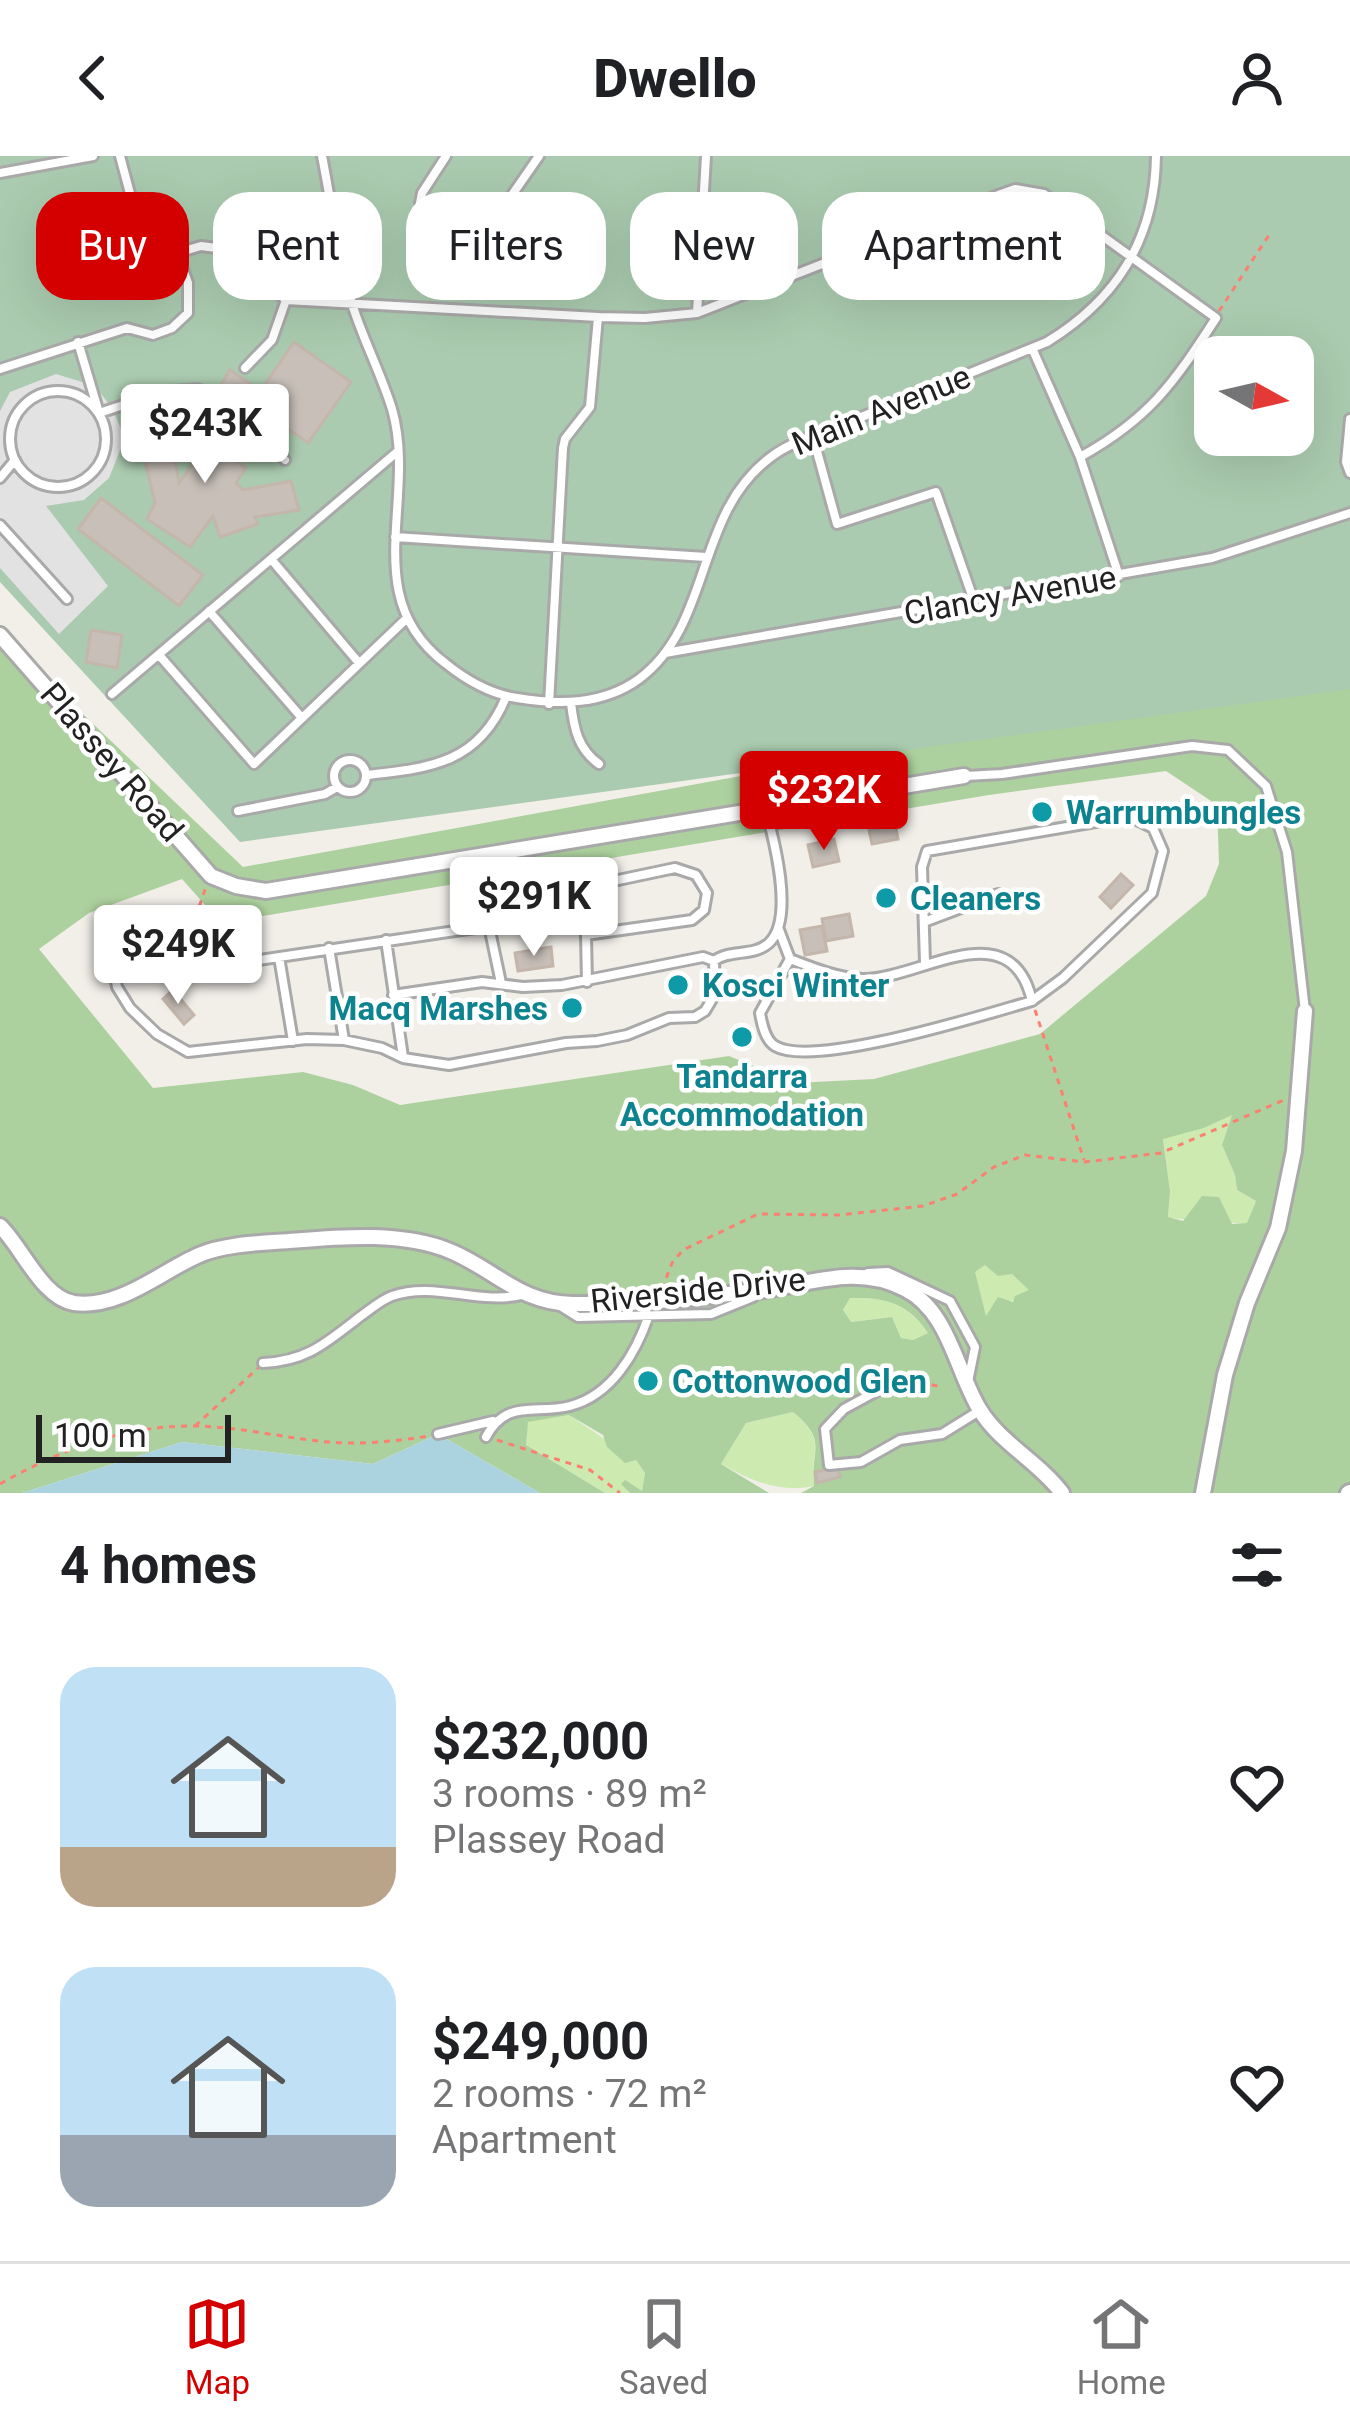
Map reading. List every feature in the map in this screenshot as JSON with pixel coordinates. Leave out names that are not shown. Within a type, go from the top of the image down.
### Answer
[{"type":"street","name":"Plassey Road","points":[[0,635],[211,875],[266,892],[964,776]]},
{"type":"street","points":[[1203,1493],[1226,1375],[1247,1304],[1278,1228],[1294,1151],[1305,1011]]},
{"type":"street","name":"Riverside Drive","points":[[0,1226],[52,1291],[69,1303],[114,1300],[204,1252],[357,1238],[406,1240],[451,1252],[523,1295],[570,1304],[771,1289],[831,1275],[881,1280],[907,1289],[928,1305],[980,1411],[1046,1470],[1062,1493]]},
{"type":"lane","points":[[0,172],[39,161],[93,156]]},
{"type":"lane","points":[[120,156],[130,192]]},
{"type":"lane","points":[[158,655],[254,764],[406,619],[394,581],[398,451],[393,412],[352,303],[322,156]]},
{"type":"lane","points":[[446,156],[420,202],[493,209],[509,204],[539,156]]},
{"type":"lane","points":[[697,313],[706,156]]},
{"type":"lane","name":"Main Avenue","points":[[406,619],[429,651],[467,680],[507,697],[571,703],[615,693],[640,678],[688,617],[721,516],[771,456],[1032,349],[1084,320],[1133,256],[1155,194],[1156,156]]},
{"type":"lane","points":[[302,300],[598,317],[697,313],[1015,189],[1044,194],[1216,318],[1149,410],[1117,437],[1080,457]]},
{"type":"lane","points":[[0,369],[127,328],[153,335],[172,328],[188,313],[188,300]]},
{"type":"lane","points":[[245,368],[272,340],[286,300]]},
{"type":"lane","points":[[549,704],[562,448],[590,407],[598,317]]},
{"type":"lane","points":[[78,342],[107,437],[105,451],[82,482],[44,485],[22,471],[15,460],[10,434],[20,410],[41,394],[67,391],[89,381]]},
{"type":"lane","points":[[1032,349],[1080,457],[1119,576]]},
{"type":"lane","points":[[99,412],[163,392],[198,389],[284,460]]},
{"type":"lane","points":[[67,391],[99,412]]},
{"type":"lane","points":[[1350,419],[1346,462],[1350,473]]},
{"type":"lane","points":[[813,437],[837,524],[936,493],[974,602]]},
{"type":"lane","points":[[112,694],[398,451]]},
{"type":"lane","points":[[0,478],[15,460]]},
{"type":"lane","name":"Clancy Avenue","points":[[664,653],[1212,558],[1350,513]]},
{"type":"lane","points":[[0,525],[67,599]]},
{"type":"lane","points":[[395,537],[706,557]]},
{"type":"lane","points":[[271,559],[359,663]]},
{"type":"lane","points":[[209,611],[302,718]]},
{"type":"lane","points":[[367,775],[446,763],[495,725],[507,697]]},
{"type":"lane","points":[[571,703],[584,753],[599,764]]},
{"type":"lane","name":"Plassey Road","points":[[964,776],[1192,746],[1228,750],[1266,786],[1287,852],[1305,1011]]},
{"type":"lane","points":[[357,761],[367,775],[358,791],[347,793],[333,778],[341,762],[357,761]]},
{"type":"lane","points":[[238,811],[325,794],[337,787]]},
{"type":"lane","points":[[766,810],[780,885],[778,929],[790,959],[825,972],[866,979],[983,954],[1010,961],[1021,972],[1032,1001]]},
{"type":"lane","points":[[790,959],[760,1013],[763,1028],[778,1048],[816,1050],[882,1043],[1032,1001],[1153,893],[1163,851],[1153,828],[1119,818],[927,851],[922,867],[925,963]]},
{"type":"lane","points":[[586,935],[692,920],[704,910],[707,892],[696,875],[675,868],[514,902],[502,908],[489,926],[198,969],[135,938],[120,944],[111,955],[117,987],[130,1008],[166,1040],[188,1052],[344,1040],[403,1058],[467,1064],[607,1039],[670,1018],[695,1017],[705,1011],[715,994],[714,961],[719,955],[757,950],[778,929]]},
{"type":"lane","points":[[585,887],[587,982]]},
{"type":"lane","points":[[924,922],[998,894]]},
{"type":"lane","points":[[489,926],[501,983]]},
{"type":"lane","points":[[386,940],[403,1058]]},
{"type":"lane","points":[[329,948],[344,1040]]},
{"type":"lane","points":[[279,957],[292,1041]]},
{"type":"lane","points":[[393,995],[501,983],[523,987],[587,982],[703,957],[714,961]]},
{"type":"lane","points":[[552,1300],[578,1317],[711,1314],[771,1289]]},
{"type":"lane","points":[[263,1363],[294,1361],[330,1341],[388,1297],[423,1292],[498,1300],[523,1295]]},
{"type":"lane","points":[[438,1434],[531,1408],[577,1404],[601,1390],[640,1344],[650,1315]]},
{"type":"lane","points":[[888,1385],[844,1408],[825,1429],[829,1465],[861,1462],[900,1440],[942,1434],[980,1411]]},
{"type":"lane","points":[[486,1437],[494,1421]]},
{"type":"path","points":[[1216,318],[1269,235]]},
{"type":"path","points":[[172,954],[190,930],[204,891]]},
{"type":"path","points":[[1032,1001],[1084,1162]]},
{"type":"path","points":[[658,1300],[672,1263],[683,1250],[758,1214],[839,1215],[923,1206],[957,1194],[994,1167],[1025,1155],[1084,1162],[1162,1153],[1297,1095]]},
{"type":"path","points":[[195,1426],[263,1363]]},
{"type":"path","points":[[888,1385],[919,1382],[942,1387]]},
{"type":"path","points":[[0,1484],[85,1442],[146,1428],[195,1426],[334,1443],[438,1434]]},
{"type":"path","points":[[486,1437],[590,1470],[620,1493]]},
{"type":"green space","points":[[0,156],[1350,156],[1350,689],[240,842],[0,582]]},
{"type":"green space","points":[[0,635],[243,867],[1303,673],[1350,687],[1350,1493],[801,1493],[814,1486],[816,1446],[811,1431],[793,1412],[746,1423],[721,1464],[769,1493],[630,1493],[621,1484],[625,1480],[642,1491],[645,1473],[636,1460],[625,1463],[607,1447],[603,1435],[569,1415],[528,1422],[526,1445],[605,1493],[540,1493],[438,1434],[373,1464],[182,1442],[22,1493],[0,1493]],"holes":[[[1166,771],[1217,805],[1219,864],[1206,896],[1040,1034],[874,1079],[795,1083],[729,1056],[400,1105],[353,1085],[303,1072],[153,1088],[39,949],[89,913],[182,879],[221,923],[989,795]],[[1232,1115],[1222,1145],[1237,1190],[1256,1201],[1247,1223],[1232,1224],[1219,1197],[1202,1196],[1183,1221],[1168,1217],[1170,1191],[1163,1139]],[[985,1265],[998,1276],[1012,1274],[1029,1290],[1013,1302],[998,1297],[986,1316],[975,1272]],[[850,1298],[885,1301],[904,1308],[928,1333],[913,1340],[901,1338],[892,1317],[851,1322],[843,1310]]]},
{"type":"green space","points":[[1233,1114],[1222,1145],[1237,1190],[1256,1201],[1247,1224],[1168,1218],[1170,1191],[1163,1138],[1204,1128]]},
{"type":"green space","points":[[985,1265],[1012,1274],[1030,1290],[986,1317],[974,1272]]},
{"type":"green space","points":[[850,1298],[894,1304],[928,1333],[913,1340],[901,1338],[892,1317],[850,1322],[843,1310]]},
{"type":"green space","points":[[793,1412],[814,1439],[814,1486],[766,1484],[721,1464],[746,1423]]},
{"type":"green space","name":"Cottonwood Glen","points":[[569,1415],[636,1460],[645,1473],[642,1492],[621,1484],[630,1493],[605,1493],[526,1445],[527,1422]]},
{"type":"shaded area","points":[[56,374],[95,386],[112,408],[125,438],[109,478],[84,500],[46,506],[108,586],[59,634],[0,568],[0,411],[10,392]]},
{"type":"water","points":[[438,1434],[540,1493],[22,1493],[182,1442],[373,1464]]},
{"type":"building","points":[[294,342],[351,382],[308,443],[252,403]]},
{"type":"building","points":[[230,370],[254,386],[241,405],[218,389]]},
{"type":"building","points":[[157,417],[161,431],[181,428],[186,445],[173,449],[179,483],[221,424],[245,440],[232,458],[246,468],[236,483],[243,490],[291,481],[299,510],[255,517],[258,524],[220,537],[213,516],[190,547],[147,519],[155,503],[136,423]]},
{"type":"building","points":[[101,498],[203,575],[179,606],[78,529]]},
{"type":"building","points":[[91,630],[122,635],[117,668],[86,662]]},
{"type":"building","points":[[895,824],[898,839],[872,844],[869,830]]},
{"type":"building","points":[[834,839],[839,861],[813,867],[808,845]]},
{"type":"building","points":[[1121,874],[1133,885],[1111,908],[1100,897]]},
{"type":"building","points":[[849,914],[853,936],[826,941],[822,919]]},
{"type":"building","points":[[822,926],[827,951],[805,955],[800,930]]},
{"type":"building","points":[[551,947],[553,966],[518,971],[515,953]]},
{"type":"building","points":[[173,990],[194,1015],[184,1024],[163,999]]},
{"type":"building","points":[[838,1467],[840,1477],[817,1483],[815,1472]]},
{"type":"place","name":"Warrumbungles","points":[[1042,812]]},
{"type":"place","name":"Cleaners","points":[[886,898]]},
{"type":"place","name":"Kosci Winter","points":[[678,985]]},
{"type":"place","name":"Macq Marshes","points":[[572,1008]]},
{"type":"place","name":"Tandarra Accommodation","points":[[742,1037]]},
{"type":"place","name":"Cottonwood Glen","points":[[648,1381]]}]
